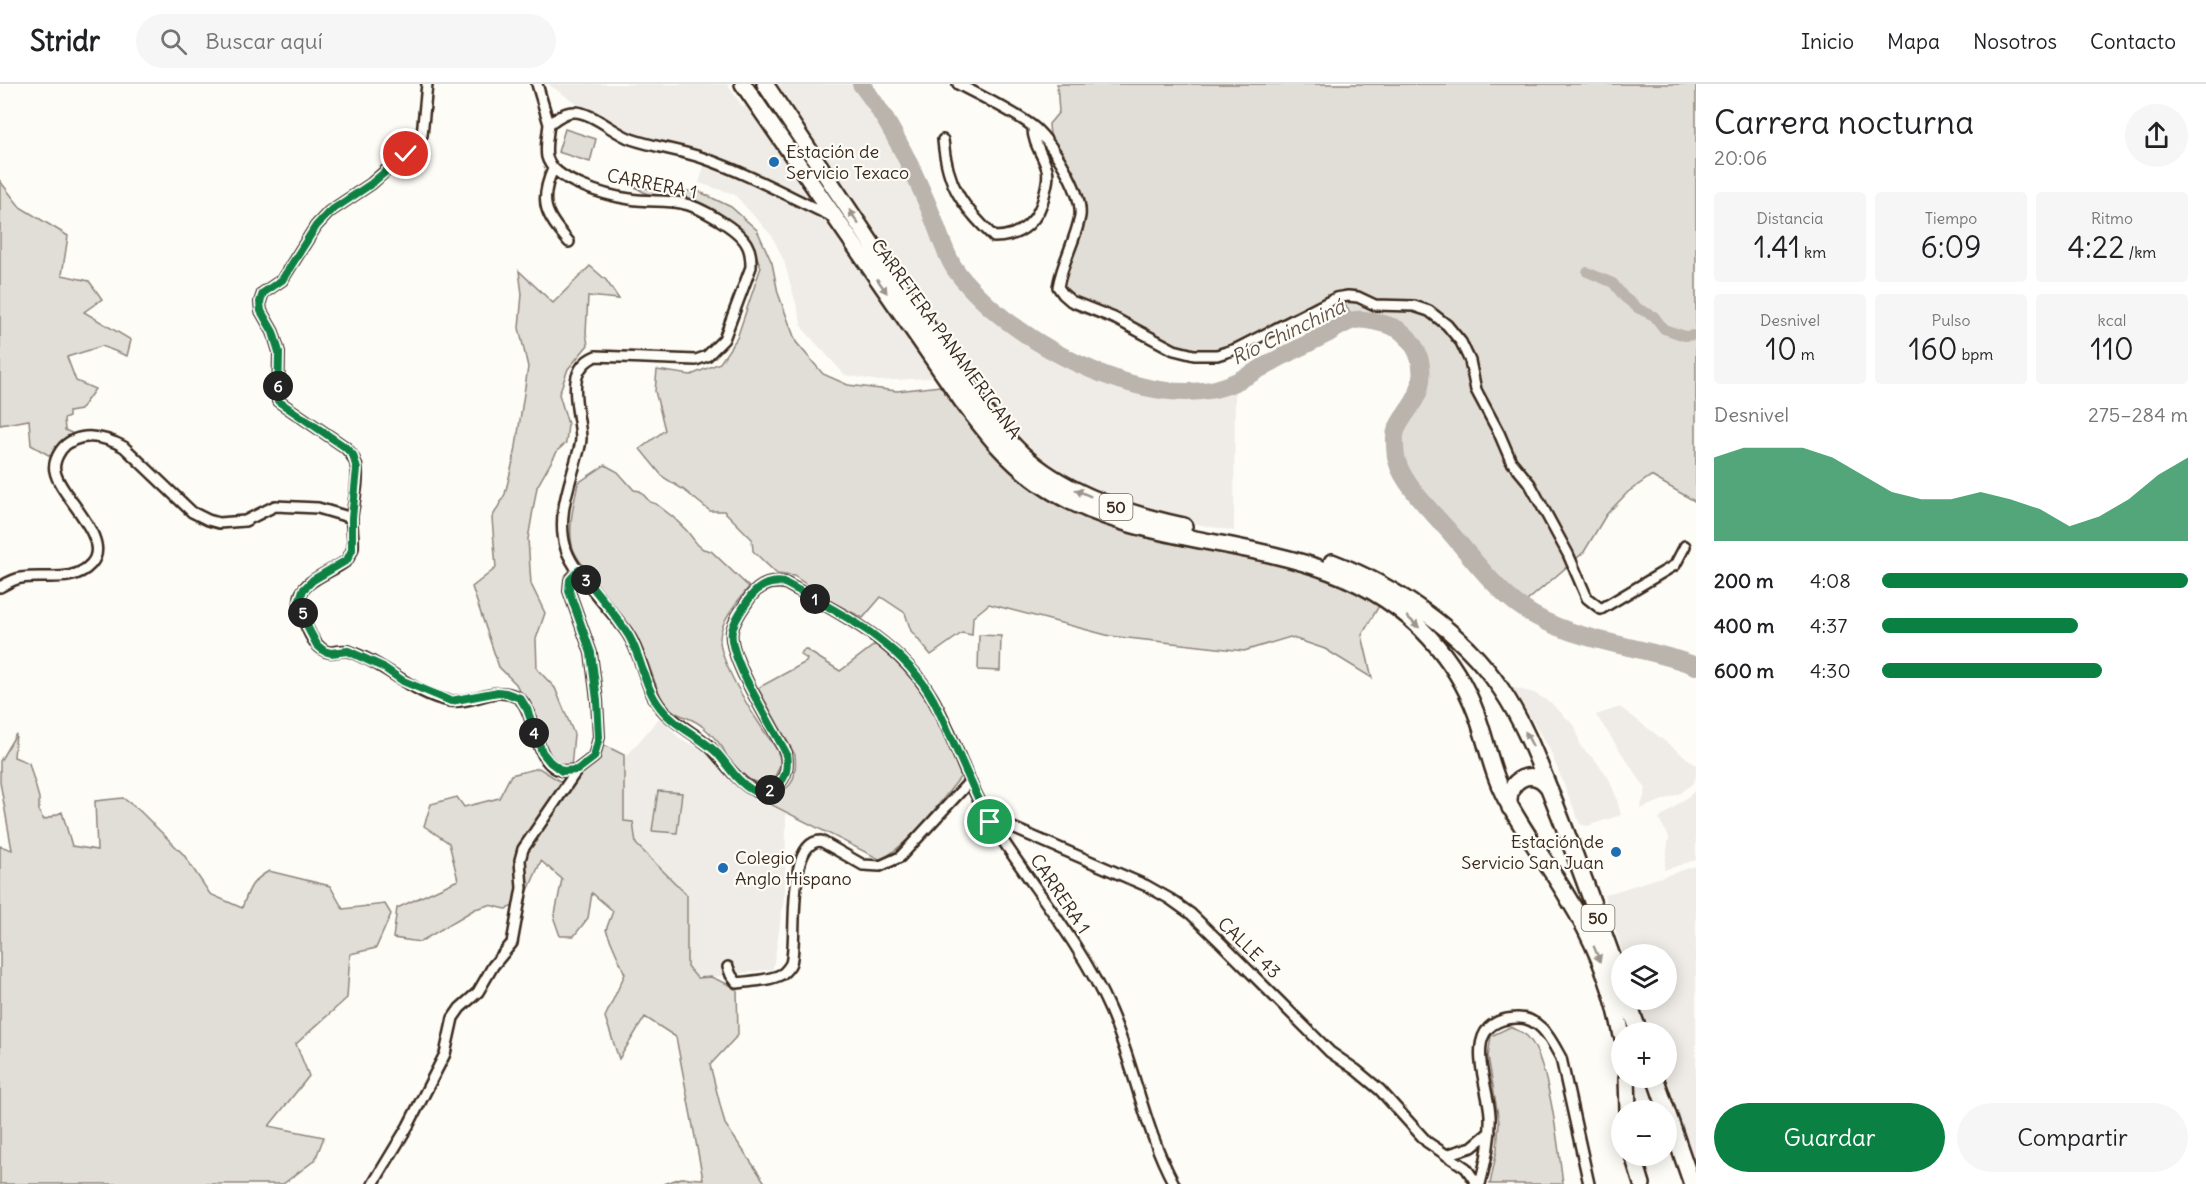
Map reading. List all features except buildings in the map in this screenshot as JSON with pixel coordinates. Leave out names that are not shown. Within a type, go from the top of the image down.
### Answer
[{"type":"highway","name":"CARRETERA PANAMERICANA","points":[[743,84],[956,392],[995,444],[1013,463],[1047,489],[1112,519],[1159,531],[1268,552],[1316,566],[1350,580],[1385,600],[1412,620],[1449,662],[1464,687],[1476,713],[1493,773],[1511,808],[1585,926],[1611,991],[1619,1022]]},
{"type":"highway","name":"CARRETERA PANAMERICANA","points":[[767,86],[972,394],[1021,453],[1054,478],[1116,507],[1159,521],[1270,543],[1319,557],[1356,572],[1392,591],[1444,629],[1476,657],[1500,688],[1531,742],[1611,954]]},
{"type":"highway","points":[[1511,808],[1508,799],[1510,790],[1522,778],[1540,779],[1551,793]]},
{"type":"highway","points":[[1659,1088],[1692,1184]]},
{"type":"highway","points":[[1685,1162],[1685,1184]]},
{"type":"highway","points":[[1633,1166],[1634,1184]]},
{"type":"highway","points":[[1636,1166],[1642,1184]]},
{"type":"street","points":[[427,84],[422,135],[416,144],[371,184],[329,212],[316,226],[282,280],[263,293],[260,302],[261,311],[273,332],[279,352],[278,401],[345,447],[353,455],[357,469],[352,518],[352,550],[347,560],[313,580],[303,590],[299,602],[309,630],[317,645],[324,651],[331,653],[348,651],[383,667],[403,681],[451,701],[498,692],[520,698],[527,709],[542,752],[550,762],[569,770]]},
{"type":"street","points":[[537,84],[549,124],[547,156],[553,169],[544,202],[553,223],[569,242]]},
{"type":"street","points":[[958,84],[1033,126],[1066,169],[1080,209],[1058,286],[1071,301],[1114,318],[1174,350],[1194,355],[1217,355],[1236,349],[1336,298],[1358,297],[1375,305],[1414,306],[1429,311],[1461,342],[1470,361],[1476,390],[1511,461],[1530,484],[1568,554],[1587,598],[1601,609],[1675,565],[1685,546]]},
{"type":"street","points":[[549,124],[561,115],[573,112],[587,115],[617,133],[703,158],[836,219]]},
{"type":"street","points":[[942,140],[944,160],[961,202],[994,237],[1006,237],[1033,221],[1042,209],[1048,179],[1047,170],[1033,133],[1033,126]]},
{"type":"street","name":"CARRERA 1","points":[[553,169],[563,177],[597,191],[630,199],[682,203],[704,211],[738,233],[746,243],[751,255],[751,267],[724,339],[707,356],[696,360],[596,356],[588,360],[578,375],[574,391],[581,442],[564,506],[563,529],[568,553],[629,635],[641,661],[652,695],[672,720],[718,754],[739,780],[750,789],[762,793],[775,789],[782,780],[788,764],[786,753],[738,662],[732,645],[732,631],[737,617],[751,595],[761,586],[773,581],[785,583],[860,624],[892,650],[919,678],[933,700],[990,822],[1087,963],[1101,989],[1112,1013],[1155,1145],[1174,1184]]},
{"type":"street","points":[[0,587],[19,579],[72,576],[91,564],[96,555],[91,530],[60,485],[54,471],[56,458],[64,447],[77,438],[111,439],[124,447],[192,512],[208,520],[219,523],[245,521],[275,506],[318,507],[352,518]]},
{"type":"street","points":[[373,1184],[408,1126],[445,1054],[453,1018],[460,1008],[478,992],[493,966],[512,943],[522,888],[520,860],[523,849],[569,770],[594,757],[599,737],[591,653],[569,591],[570,580],[579,570]]},
{"type":"street","points":[[728,967],[737,983],[782,974],[791,964],[794,901],[800,861],[814,842],[821,842],[863,865],[880,866],[900,857],[970,781]]},
{"type":"street","name":"CALLE 43","points":[[990,822],[1013,828],[1147,886],[1191,914],[1330,1052],[1380,1090],[1427,1142],[1466,1168],[1479,1184]]},
{"type":"street","name":"CALLE 43","points":[[1479,1184],[1487,1159],[1490,1132],[1490,1113],[1479,1052],[1482,1036],[1492,1025],[1507,1018],[1522,1017],[1539,1024],[1561,1058],[1589,1184]]},
{"type":"street","points":[[1446,1155],[1472,1147],[1490,1132]]},
{"type":"shaded area","points":[[548,84],[727,84],[743,107],[780,84],[861,84],[892,130],[927,203],[952,266],[989,306],[1019,331],[1052,352],[1122,380],[1153,388],[1184,392],[1212,390],[1235,383],[1234,531],[1164,518],[1096,496],[1055,473],[1017,439],[959,363],[929,378],[879,381],[845,375],[803,329],[784,261],[772,236],[734,194],[699,183],[707,156],[615,130]]},
{"type":"shaded area","points":[[1057,84],[1696,84],[1696,502],[1651,476],[1628,492],[1606,515],[1584,552],[1520,607],[1427,506],[1400,470],[1395,442],[1400,426],[1421,386],[1422,368],[1413,342],[1400,329],[1384,323],[1355,320],[1339,296],[1229,355],[1189,355],[1070,306],[1062,294],[1062,278],[1077,241],[1081,224],[1077,200],[1051,137],[1049,124],[1059,112]]},
{"type":"shaded area","points":[[565,129],[596,139],[590,162],[558,152]]},
{"type":"shaded area","points":[[0,181],[20,207],[68,236],[62,275],[89,281],[102,299],[84,312],[131,340],[127,356],[102,346],[67,357],[76,381],[95,389],[80,410],[69,412],[69,417],[64,419],[65,430],[76,435],[61,444],[52,457],[31,445],[29,420],[0,425]]},
{"type":"shaded area","points":[[635,187],[700,192],[731,207],[757,230],[772,263],[778,293],[796,342],[823,374],[848,385],[897,391],[940,386],[991,449],[1008,466],[1347,587],[1380,604],[1362,635],[1372,678],[1325,649],[1290,637],[1244,651],[1110,636],[989,604],[973,617],[972,635],[962,633],[931,655],[911,631],[905,613],[881,597],[863,618],[832,602],[794,576],[777,574],[753,551],[752,539],[724,511],[710,511],[663,477],[640,449],[665,430],[655,391],[657,370],[691,375],[720,363],[737,338],[761,267],[748,235],[722,215],[689,199],[647,194]]},
{"type":"shaded area","points":[[590,266],[606,280],[619,299],[588,296],[586,333],[588,345],[568,369],[559,394],[568,424],[566,443],[558,450],[537,487],[528,539],[531,584],[545,613],[536,639],[537,669],[555,688],[574,734],[571,768],[554,762],[516,684],[499,667],[472,587],[496,568],[492,518],[505,494],[515,453],[528,367],[519,328],[522,294],[519,271],[553,303]]},
{"type":"shaded area","points":[[605,465],[618,472],[634,490],[640,491],[650,502],[673,517],[697,544],[711,551],[749,587],[723,624],[720,638],[721,648],[737,686],[779,755],[779,768],[770,780],[758,782],[740,774],[731,765],[722,747],[708,731],[667,706],[636,637],[575,553],[571,529],[578,483]]},
{"type":"shaded area","points":[[979,635],[1001,636],[1000,671],[978,670]]},
{"type":"shaded area","points":[[877,643],[893,657],[919,687],[962,775],[915,832],[881,860],[762,800],[785,790],[793,780],[796,765],[795,755],[758,688],[806,662],[807,659],[800,654],[805,649],[840,671]]},
{"type":"shaded area","points":[[1511,687],[1534,693],[1550,702],[1575,726],[1581,747],[1608,777],[1621,815],[1587,826],[1580,824],[1549,748]]},
{"type":"shaded area","points":[[1620,707],[1696,765],[1696,777],[1693,783],[1681,793],[1640,809],[1646,789],[1596,715]]},
{"type":"shaded area","name":"Colegio Anglo Hispano","points":[[660,717],[681,740],[715,754],[749,796],[786,813],[785,892],[773,969],[697,979],[687,966],[687,895],[635,844],[624,821],[624,759]]},
{"type":"shaded area","points":[[16,734],[14,757],[29,763],[39,798],[39,812],[44,820],[62,812],[72,846],[97,850],[95,801],[123,798],[140,811],[184,855],[210,894],[242,908],[251,886],[269,871],[330,886],[343,909],[385,904],[391,914],[376,948],[350,954],[347,998],[296,1044],[309,1076],[269,1126],[324,1137],[315,1160],[283,1184],[0,1184],[0,846],[12,850],[0,782],[0,761]]},
{"type":"shaded area","points":[[600,743],[624,755],[624,821],[633,822],[636,844],[687,895],[687,966],[697,978],[711,977],[737,988],[738,1035],[710,1065],[725,1124],[766,1184],[663,1184],[681,1178],[703,1179],[676,1037],[645,1017],[619,1059],[605,1017],[625,974],[606,930],[613,911],[592,893],[588,918],[574,936],[560,936],[554,919],[562,879],[541,861],[523,902],[506,909],[489,905],[475,909],[420,942],[393,938],[397,908],[458,880],[449,843],[424,826],[431,804],[457,797],[464,807],[499,798],[511,775],[539,768],[561,782],[577,775]]},
{"type":"shaded area","points":[[1696,790],[1696,860],[1664,870],[1669,837],[1659,819]]},
{"type":"shaded area","points":[[658,791],[682,793],[677,833],[652,831]]},
{"type":"shaded area","points":[[1696,866],[1696,1173],[1677,1116],[1677,1100],[1672,1100],[1668,1088],[1677,1088],[1677,1022],[1646,1022],[1642,1010],[1677,1010],[1677,944],[1620,944],[1604,895]]},
{"type":"shaded area","points":[[1510,1027],[1527,1036],[1535,1047],[1541,1063],[1552,1106],[1563,1184],[1490,1184],[1497,1150],[1499,1122],[1488,1056],[1491,1036]]},
{"type":"waterway","name":"Río Chinchiná","points":[[861,84],[881,112],[906,156],[953,266],[975,293],[1011,324],[1064,357],[1093,370],[1153,389],[1182,392],[1210,390],[1234,382],[1352,321],[1372,321],[1398,329],[1413,345],[1421,368],[1420,385],[1416,398],[1396,431],[1395,446],[1400,470],[1427,507],[1483,571],[1511,599],[1541,619],[1584,636],[1696,666]]},
{"type":"waterway","points":[[1587,272],[1613,283],[1624,297],[1639,309],[1654,316],[1664,329],[1685,336],[1696,335]]},
{"type":"place","name":"Estación de Servicio Texaco","points":[[774,162]]},
{"type":"place","name":"Estación de Servicio San Juan","points":[[1616,852]]},
{"type":"place","name":"Colegio Anglo Hispano","points":[[723,868]]},
{"type":"route","points":[[406,154],[371,184],[329,212],[316,226],[282,280],[263,293],[260,302],[261,311],[277,341],[279,352],[278,401],[345,447],[353,455],[357,469],[357,487],[352,518],[352,550],[347,560],[313,580],[303,590],[299,602],[317,645],[331,653],[348,651],[383,667],[403,681],[451,701],[498,692],[520,698],[527,709],[542,752],[556,768],[562,771],[577,770],[594,757],[599,737],[591,653],[569,591],[570,580],[579,570],[629,635],[641,661],[652,695],[661,708],[672,720],[718,754],[739,780],[750,789],[762,793],[775,789],[782,780],[788,764],[786,753],[738,662],[732,645],[732,631],[737,617],[751,595],[761,586],[773,581],[785,583],[860,624],[892,650],[919,678],[933,700],[990,822]]}]
